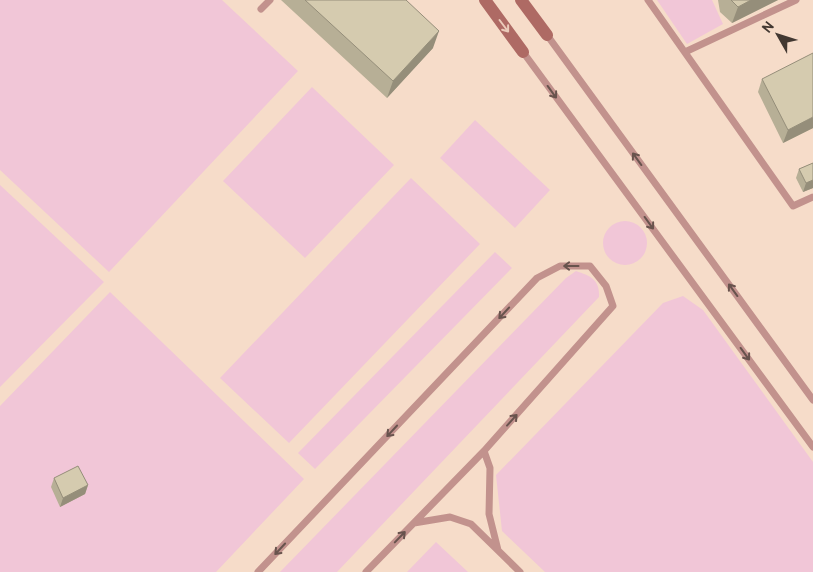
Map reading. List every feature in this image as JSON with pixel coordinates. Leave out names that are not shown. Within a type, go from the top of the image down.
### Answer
[{"type":"street","points":[[484,0],[524,52]]},
{"type":"street","points":[[521,0],[547,35]]},
{"type":"lane","points":[[261,9],[270,0]]},
{"type":"lane","points":[[648,0],[793,206],[813,197]]},
{"type":"lane","points":[[685,52],[796,0]]},
{"type":"lane","points":[[547,35],[813,400]]},
{"type":"lane","points":[[524,52],[813,447]]},
{"type":"lane","points":[[258,572],[537,278],[560,266],[590,266],[606,286],[613,306],[484,451],[366,572]]},
{"type":"lane","points":[[484,451],[490,468],[489,514],[498,550]]},
{"type":"lane","points":[[414,522],[450,516],[471,524],[520,572]]},
{"type":"shaded area","points":[[0,0],[222,0],[298,71],[109,272],[0,170]]},
{"type":"shaded area","points":[[657,0],[712,0],[723,24],[687,44]]},
{"type":"shaded area","points":[[312,87],[394,165],[305,258],[223,181]]},
{"type":"shaded area","points":[[475,120],[550,190],[515,228],[440,158]]},
{"type":"shaded area","points":[[411,178],[480,244],[289,443],[220,378]]},
{"type":"shaded area","points":[[0,185],[104,282],[0,387]]},
{"type":"shaded area","points":[[621,221],[629,221],[641,227],[647,243],[641,259],[629,265],[621,265],[609,259],[603,247],[603,239],[609,227]]},
{"type":"shaded area","points":[[495,252],[512,268],[315,469],[298,453]]},
{"type":"shaded area","points":[[576,271],[594,280],[598,286],[599,297],[337,572],[280,572],[566,278]]},
{"type":"shaded area","points":[[110,292],[304,479],[216,572],[0,572],[0,406]]},
{"type":"shaded area","points":[[683,296],[703,310],[813,462],[813,572],[545,572],[502,531],[496,475],[663,303]]},
{"type":"shaded area","points":[[436,542],[468,572],[407,572]]},
{"type":"building","points":[[305,0],[406,0],[439,31],[393,81]]},
{"type":"building","points":[[731,0],[751,0],[738,7]]},
{"type":"building","points":[[813,53],[813,117],[788,130],[762,79]]},
{"type":"building","points":[[813,163],[813,180],[806,183],[799,169]]},
{"type":"building","points":[[78,466],[88,485],[63,498],[54,478]]}]
